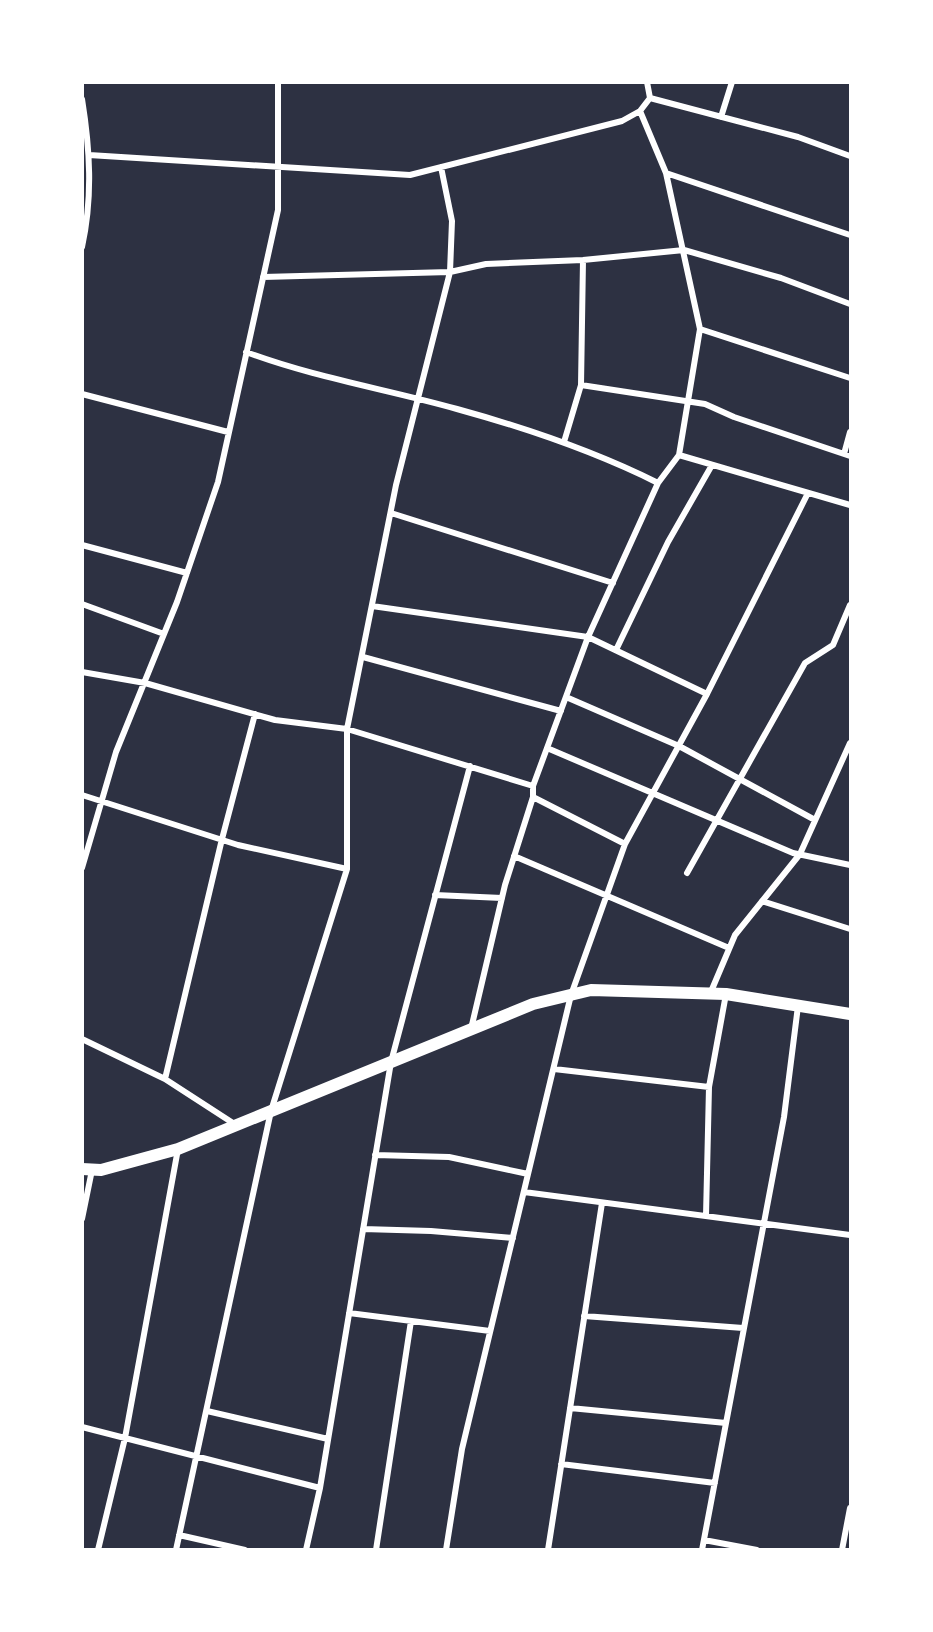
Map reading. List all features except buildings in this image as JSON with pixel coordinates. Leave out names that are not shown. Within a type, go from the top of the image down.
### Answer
[{"type":"main road","points":[[88,1169],[101,1170],[178,1149],[533,1004],[591,990],[726,994],[850,1014]]},
{"type":"street","points":[[82,868],[116,752],[164,634],[218,482],[278,210],[278,82]]},
{"type":"street","points":[[89,155],[410,175],[621,122],[640,111],[650,98],[647,82]]},
{"type":"street","points":[[721,117],[732,82]]},
{"type":"street","points":[[650,98],[798,137],[850,156]]},
{"type":"street","points":[[82,99],[89,155],[91,197],[82,247]]},
{"type":"street","points":[[471,1029],[502,898],[534,797],[533,786],[588,637],[658,483],[679,455],[700,329],[666,173],[640,111]]},
{"type":"street","points":[[176,1550],[271,1111],[347,869],[347,729],[391,513],[450,272],[452,221],[441,167]]},
{"type":"street","points":[[666,173],[850,235]]},
{"type":"street","points":[[263,277],[450,272],[486,264],[583,260],[684,250],[781,278],[850,304]]},
{"type":"street","points":[[564,442],[581,385],[583,260]]},
{"type":"street","points":[[700,329],[850,378]]},
{"type":"street","points":[[246,352],[294,370],[455,408],[564,442],[610,458],[658,483]]},
{"type":"street","points":[[581,385],[687,400],[847,455],[850,432]]},
{"type":"street","points":[[82,394],[228,432]]},
{"type":"street","points":[[679,455],[850,505]]},
{"type":"street","points":[[616,650],[668,542],[712,465]]},
{"type":"street","points":[[446,1550],[462,1449],[572,995],[625,844],[707,694],[808,493]]},
{"type":"street","points":[[391,513],[613,583]]},
{"type":"street","points":[[82,545],[187,573]]},
{"type":"street","points":[[82,604],[164,634]]},
{"type":"street","points":[[687,873],[805,663],[833,645],[850,605]]},
{"type":"street","points":[[372,606],[588,637],[707,694]]},
{"type":"street","points":[[363,657],[561,711]]},
{"type":"street","points":[[82,672],[145,683],[274,720],[347,729],[533,786]]},
{"type":"street","points":[[566,697],[679,746],[815,820]]},
{"type":"street","points":[[165,1079],[222,839],[255,714]]},
{"type":"street","points":[[710,994],[735,935],[800,854],[850,743]]},
{"type":"street","points":[[547,748],[715,822],[800,854],[850,865]]},
{"type":"street","points":[[306,1550],[320,1488],[390,1062],[470,766]]},
{"type":"street","points":[[82,795],[222,839],[347,869]]},
{"type":"street","points":[[534,797],[625,844]]},
{"type":"street","points":[[514,856],[729,948]]},
{"type":"street","points":[[435,895],[502,898]]},
{"type":"street","points":[[762,901],[850,929]]},
{"type":"street","points":[[706,1216],[709,1087],[726,994]]},
{"type":"street","points":[[702,1550],[784,1117],[798,1006]]},
{"type":"street","points":[[82,1039],[165,1079],[236,1125]]},
{"type":"street","points":[[554,1069],[709,1087]]},
{"type":"street","points":[[98,1550],[124,1438],[178,1149]]},
{"type":"street","points":[[375,1155],[449,1157],[528,1174]]},
{"type":"street","points":[[82,1219],[88,1169]]},
{"type":"street","points":[[524,1192],[850,1235]]},
{"type":"street","points":[[548,1550],[602,1203]]},
{"type":"street","points":[[363,1229],[431,1231],[513,1238]]},
{"type":"street","points":[[349,1312],[490,1331]]},
{"type":"street","points":[[584,1316],[743,1328]]},
{"type":"street","points":[[376,1550],[411,1321]]},
{"type":"street","points":[[570,1408],[726,1423]]},
{"type":"street","points":[[207,1411],[328,1439]]},
{"type":"street","points":[[82,1427],[320,1488]]},
{"type":"street","points":[[561,1464],[714,1483]]},
{"type":"street","points":[[842,1550],[850,1508]]},
{"type":"street","points":[[179,1535],[245,1550]]},
{"type":"street","points":[[704,1540],[757,1550]]}]
